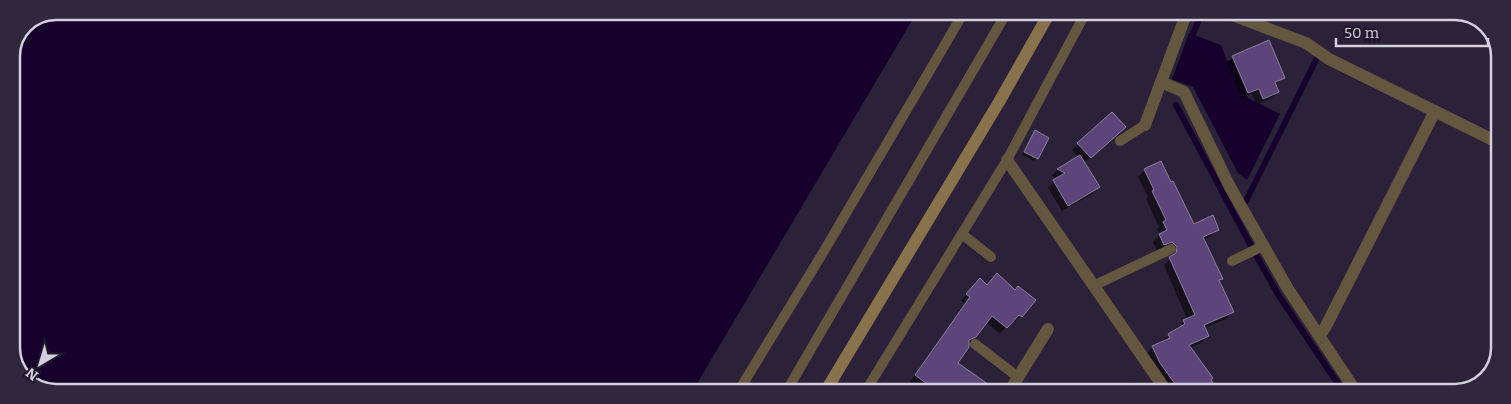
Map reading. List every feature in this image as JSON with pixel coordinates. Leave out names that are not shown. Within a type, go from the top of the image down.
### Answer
[{"type":"street","points":[[830,384],[999,102],[1045,20]]},
{"type":"street","points":[[1145,125],[1184,20]]},
{"type":"street","points":[[1245,20],[1306,43],[1329,58],[1491,139]]},
{"type":"street","points":[[1162,82],[1184,92],[1230,187],[1263,246],[1288,289],[1351,384]]},
{"type":"street","points":[[1319,336],[1325,328],[1435,111]]},
{"type":"street","points":[[1007,160],[1161,384]]},
{"type":"street","points":[[1014,384],[1048,329]]},
{"type":"lane","points":[[743,384],[821,256],[959,20]]},
{"type":"lane","points":[[791,384],[1001,20]]},
{"type":"lane","points":[[869,384],[1007,160],[1082,20]]},
{"type":"lane","points":[[1120,141],[1145,125]]},
{"type":"lane","points":[[962,234],[992,258]]},
{"type":"lane","points":[[1232,260],[1263,246]]},
{"type":"lane","points":[[1093,286],[1171,249]]},
{"type":"lane","points":[[975,344],[1018,378]]},
{"type":"shaded area","points":[[56,20],[912,20],[697,384],[56,384],[47,383],[34,376],[26,368],[21,357],[20,56],[26,36],[42,23]]},
{"type":"shaded area","points":[[1189,33],[1221,45],[1227,61],[1232,60],[1248,98],[1280,114],[1247,180],[1238,173],[1193,87],[1172,79]]},
{"type":"building","points":[[1269,40],[1285,78],[1275,82],[1279,92],[1263,99],[1259,89],[1248,93],[1232,56]]},
{"type":"building","points":[[1112,112],[1126,127],[1091,158],[1077,143]]},
{"type":"building","points":[[1035,130],[1049,138],[1038,159],[1024,152]]},
{"type":"building","points":[[1080,155],[1100,187],[1068,206],[1053,180],[1065,173],[1057,169]]},
{"type":"building","points":[[1161,161],[1194,224],[1213,215],[1219,230],[1203,237],[1223,279],[1219,280],[1234,312],[1204,325],[1209,336],[1189,345],[1213,378],[1211,380],[1214,384],[1175,384],[1160,363],[1152,346],[1170,338],[1168,334],[1185,324],[1183,320],[1195,315],[1169,257],[1176,253],[1177,247],[1172,242],[1164,245],[1159,234],[1167,230],[1163,222],[1166,220],[1144,169]]},
{"type":"building","points":[[997,273],[1015,290],[1018,286],[1036,300],[1022,317],[1019,315],[1007,328],[992,316],[976,337],[969,340],[969,347],[958,363],[988,384],[927,384],[915,375],[970,297],[966,294],[980,278],[987,285]]},
{"type":"waterway","points":[[1190,41],[1199,20]]},
{"type":"waterway","points":[[1246,201],[1316,60]]},
{"type":"waterway","points":[[1176,105],[1250,244]]},
{"type":"waterway","points":[[1256,255],[1279,296],[1338,384]]}]
